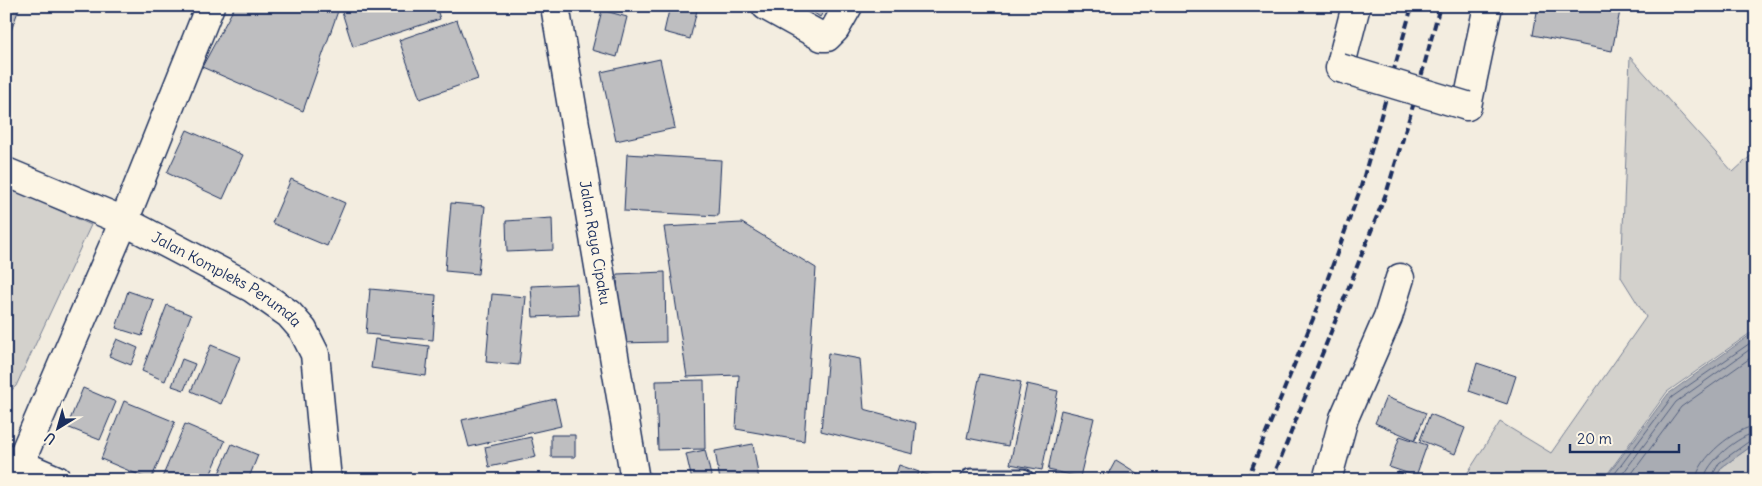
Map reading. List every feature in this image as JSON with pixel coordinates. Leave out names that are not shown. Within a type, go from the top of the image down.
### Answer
[{"type":"street","points":[[57,480],[13,461],[124,221],[210,6]]},
{"type":"street","name":"Jalan Raya Cipaku","points":[[555,6],[635,480]]},
{"type":"street","points":[[766,6],[822,37],[827,37],[836,29],[848,6]]},
{"type":"street","points":[[1356,6],[1340,68],[1468,106],[1488,6]]},
{"type":"street","name":"Jalan Kompleks Perumda","points":[[6,172],[124,221],[265,296],[288,314],[303,330],[315,354],[327,480]]},
{"type":"street","points":[[1327,480],[1344,418],[1388,317],[1400,278]]},
{"type":"lane","points":[[971,480],[1022,480]]},
{"type":"shaded area","points":[[1630,57],[1733,172],[1756,151],[1756,332],[1749,334],[1667,392],[1603,480],[1463,480],[1500,422],[1551,453],[1646,317],[1621,277]]},
{"type":"shaded area","points":[[6,186],[91,225],[16,386],[6,395]]},
{"type":"shaded area","points":[[1756,443],[1756,480],[1715,480],[1722,467]]},
{"type":"water","points":[[1756,334],[1756,443],[1722,467],[1714,480],[1604,480],[1668,394],[1750,335]]},
{"type":"building","points":[[6,6],[20,6],[6,44]]},
{"type":"building","points":[[235,6],[328,6],[338,11],[303,111],[202,67]]},
{"type":"building","points":[[340,6],[436,6],[440,19],[353,47]]},
{"type":"building","points":[[670,6],[698,6],[690,39],[664,32]]},
{"type":"building","points":[[804,6],[827,6],[820,17]]},
{"type":"building","points":[[1538,6],[1621,6],[1612,51],[1533,35]]},
{"type":"building","points":[[602,10],[627,17],[617,57],[592,50]]},
{"type":"building","points":[[457,20],[478,79],[420,99],[399,40]]},
{"type":"building","points":[[660,59],[675,128],[616,141],[601,72]]},
{"type":"building","points":[[187,130],[243,155],[223,199],[167,173]]},
{"type":"building","points":[[627,154],[721,160],[718,216],[624,211]]},
{"type":"building","points":[[291,179],[345,203],[327,246],[272,223]]},
{"type":"building","points":[[451,203],[485,206],[478,274],[445,271]]},
{"type":"building","points":[[552,218],[553,250],[507,252],[506,221]]},
{"type":"building","points":[[742,223],[816,268],[804,441],[736,429],[739,375],[687,377],[664,227]]},
{"type":"building","points":[[665,272],[666,342],[619,343],[617,274]]},
{"type":"building","points":[[577,284],[579,315],[533,317],[531,286]]},
{"type":"building","points":[[370,289],[436,295],[433,340],[366,334]]},
{"type":"building","points":[[128,291],[154,300],[142,336],[116,328]]},
{"type":"building","points":[[492,294],[526,297],[519,365],[486,362]]},
{"type":"building","points":[[167,305],[191,315],[165,381],[142,371]]},
{"type":"building","points":[[117,339],[138,348],[131,365],[109,356]]},
{"type":"building","points":[[375,339],[429,346],[426,376],[371,368]]},
{"type":"building","points":[[211,345],[240,357],[221,404],[191,391]]},
{"type":"building","points":[[828,353],[860,359],[864,409],[916,423],[913,454],[821,431]]},
{"type":"building","points":[[182,359],[195,364],[184,390],[172,386]]},
{"type":"building","points":[[1477,363],[1516,376],[1507,404],[1469,391]]},
{"type":"building","points":[[980,374],[1021,382],[1008,446],[967,438]]},
{"type":"building","points":[[704,380],[705,449],[658,450],[656,381]]},
{"type":"building","points":[[1027,384],[1058,391],[1042,470],[1010,464]]},
{"type":"building","points":[[83,388],[116,402],[100,440],[67,427]]},
{"type":"building","points":[[1386,397],[1426,413],[1415,440],[1375,423]]},
{"type":"building","points":[[555,399],[561,426],[469,447],[462,420]]},
{"type":"building","points":[[124,401],[175,422],[151,480],[101,459]]},
{"type":"building","points":[[1061,410],[1094,418],[1080,477],[1048,470]]},
{"type":"building","points":[[1430,414],[1465,428],[1455,454],[1420,440]]},
{"type":"building","points":[[185,424],[225,441],[208,480],[161,480]]},
{"type":"building","points":[[551,435],[575,435],[575,457],[551,457]]},
{"type":"building","points":[[1400,436],[1427,445],[1416,476],[1389,467]]},
{"type":"building","points":[[531,437],[536,457],[489,467],[485,447]]},
{"type":"building","points":[[232,444],[258,455],[248,480],[216,480]]},
{"type":"building","points":[[753,444],[759,480],[720,480],[715,451]]},
{"type":"building","points":[[705,450],[712,480],[692,480],[686,454]]},
{"type":"building","points":[[1116,460],[1148,480],[1105,480]]},
{"type":"building","points":[[899,465],[919,472],[916,480],[894,480]]},
{"type":"building","points":[[1398,472],[1417,480],[1396,480]]},
{"type":"building","points":[[922,473],[944,480],[920,480]]},
{"type":"railway","points":[[1247,480],[1313,319],[1360,190],[1412,6]]},
{"type":"railway","points":[[1272,480],[1387,191],[1416,96],[1440,6]]}]
